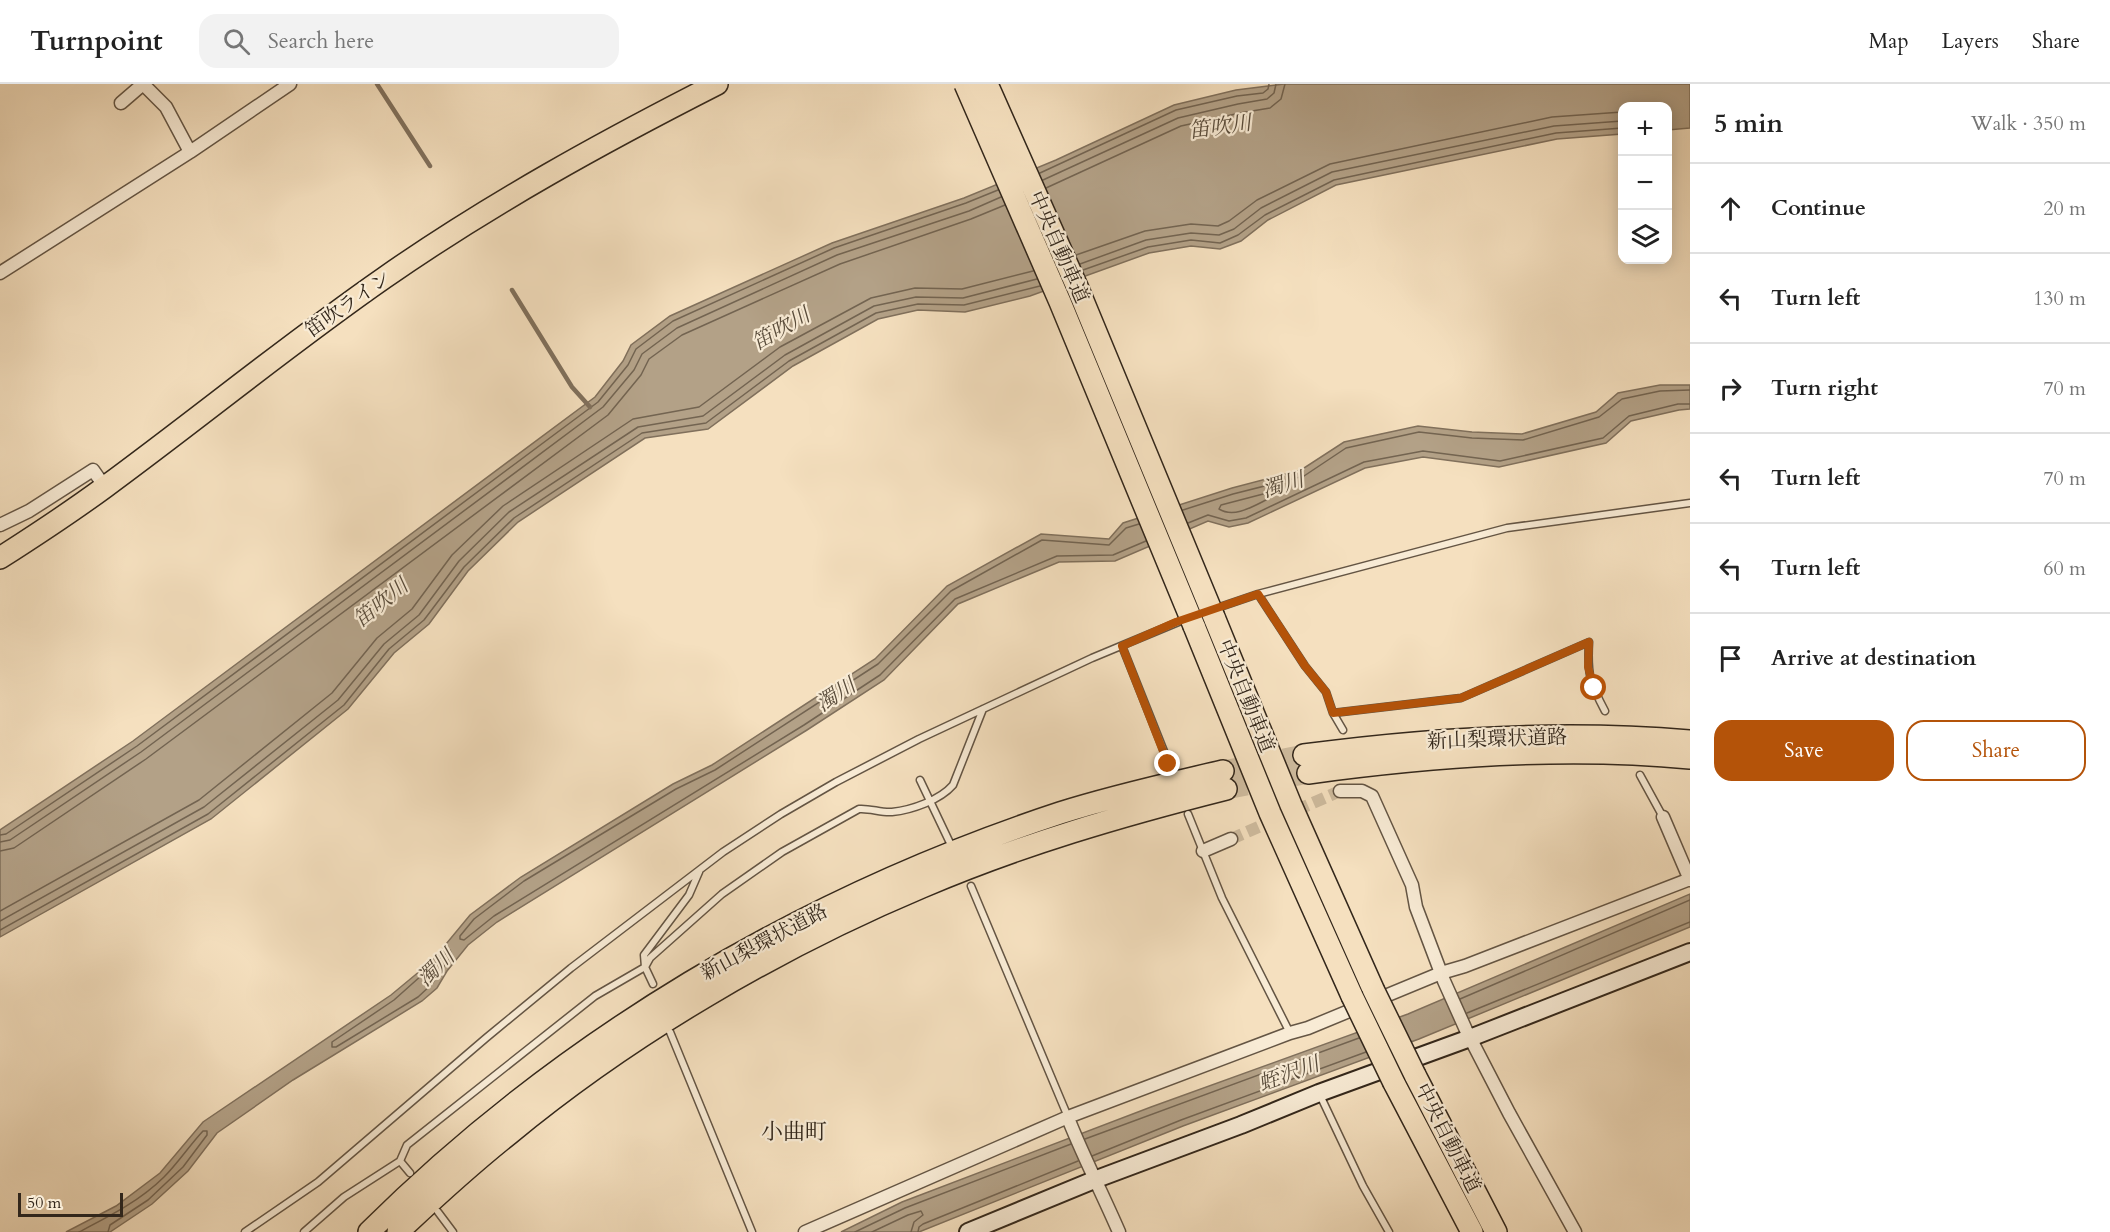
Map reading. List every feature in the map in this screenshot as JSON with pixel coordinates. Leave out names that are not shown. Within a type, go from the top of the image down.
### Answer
[{"type":"highway","name":"笛吹ライン","points":[[0,558],[105,487],[231,390],[396,270],[530,185],[717,84]]},
{"type":"highway","name":"中央自動車道","points":[[964,84],[1060,302],[1373,989],[1496,1232]]},
{"type":"highway","name":"中央自動車道","points":[[987,84],[1079,291],[1203,618],[1270,813],[1352,996],[1394,1083],[1472,1232]]},
{"type":"highway","name":"新山梨環状道路","points":[[1690,741],[1595,736],[1449,739],[1306,764],[1526,753],[1606,753],[1690,758]]},
{"type":"highway","name":"新山梨環状道路","points":[[369,1232],[491,1122],[564,1066],[632,1018],[772,935],[897,875],[990,838],[1072,810],[1144,789],[1224,780],[1140,811],[998,857],[921,887],[779,955],[715,990],[649,1031],[510,1132],[398,1232]]},
{"type":"street","points":[[121,102],[143,84],[166,107],[190,152]]},
{"type":"street","points":[[0,273],[190,152],[271,89],[290,84]]},
{"type":"street","points":[[0,525],[29,511],[93,470],[105,487]]},
{"type":"street","points":[[1340,791],[1362,787],[1372,796],[1412,885],[1416,908],[1442,977],[1468,1034],[1575,1232]]},
{"type":"street","points":[[804,1232],[1069,1120],[1690,879],[1663,818]]},
{"type":"street","points":[[1203,851],[1231,839]]},
{"type":"street","points":[[968,1232],[1092,1177],[1241,1125],[1468,1034],[1690,952]]},
{"type":"street","points":[[1069,1120],[1092,1177],[1103,1194],[1119,1232]]},
{"type":"lane","points":[[245,1232],[318,1182],[571,968],[723,852],[827,787],[919,739],[1092,658],[1203,618],[1258,594],[1507,528],[1646,507],[1690,503]]},
{"type":"lane","points":[[1258,594],[1305,666],[1326,692],[1342,730]]},
{"type":"lane","points":[[1333,713],[1461,698],[1589,642],[1588,667],[1594,688],[1605,711]]},
{"type":"lane","points":[[1122,646],[1168,764]]},
{"type":"lane","points":[[304,1232],[344,1197],[400,1161],[407,1145],[595,996],[645,967],[650,958],[722,894],[782,852],[859,808],[891,812],[930,802],[946,793],[953,785],[983,709]]},
{"type":"lane","points":[[1641,775],[1663,818]]},
{"type":"lane","points":[[920,780],[950,843]]},
{"type":"lane","points":[[1188,814],[1221,898],[1290,1033]]},
{"type":"lane","points":[[653,984],[645,967],[644,955],[689,895],[700,870]]},
{"type":"lane","points":[[971,886],[1069,1120]]},
{"type":"lane","points":[[670,1032],[753,1232]]},
{"type":"lane","points":[[1319,1093],[1363,1186],[1389,1232]]},
{"type":"lane","points":[[400,1161],[410,1173]]},
{"type":"lane","points":[[438,1212],[453,1232]]},
{"type":"water","name":"笛吹川","points":[[1284,84],[1690,84],[1690,128],[1672,130],[1672,102],[1618,102],[1618,134],[1557,139],[1336,185],[1268,220],[1241,241],[1220,249],[1191,246],[1149,253],[1030,296],[965,312],[918,310],[878,319],[793,366],[708,429],[645,438],[518,522],[468,571],[429,624],[394,653],[348,709],[211,819],[0,937],[0,830],[133,741],[595,397],[623,361],[631,345],[670,316],[832,243],[964,198],[1056,160],[1174,105],[1236,90]]},
{"type":"water","name":"濁川","points":[[1660,385],[1690,385],[1690,409],[1631,421],[1606,443],[1499,467],[1423,457],[1365,468],[1248,523],[1229,527],[1208,521],[1115,561],[1059,562],[958,604],[884,680],[497,922],[468,945],[447,971],[437,988],[422,1001],[293,1080],[217,1133],[188,1171],[152,1204],[110,1232],[66,1232],[116,1206],[160,1173],[203,1122],[391,995],[432,961],[470,915],[521,877],[673,784],[712,765],[875,659],[947,586],[1041,534],[1109,539],[1123,523],[1232,488],[1301,470],[1344,442],[1418,426],[1472,432],[1522,434],[1596,412],[1618,393]]},
{"type":"water","name":"蛭沢川","points":[[1690,894],[1690,927],[1419,1039],[1183,1126],[919,1232],[841,1232],[902,1202],[1151,1107],[1408,1014]]},
{"type":"waterway","points":[[377,84],[430,166]]},
{"type":"waterway","points":[[512,290],[572,387],[590,407]]},
{"type":"tunnel","points":[[1223,771],[1304,755]]},
{"type":"tunnel","points":[[1226,789],[1308,773]]},
{"type":"tunnel","points":[[1231,839],[1340,791]]},
{"type":"district","name":"小曲町","points":[[794,1132]]},
{"type":"route","points":[[1168,764],[1122,646],[1176,622],[1258,594],[1305,666],[1326,692],[1333,713],[1461,698],[1589,642],[1588,667],[1594,688]]}]
